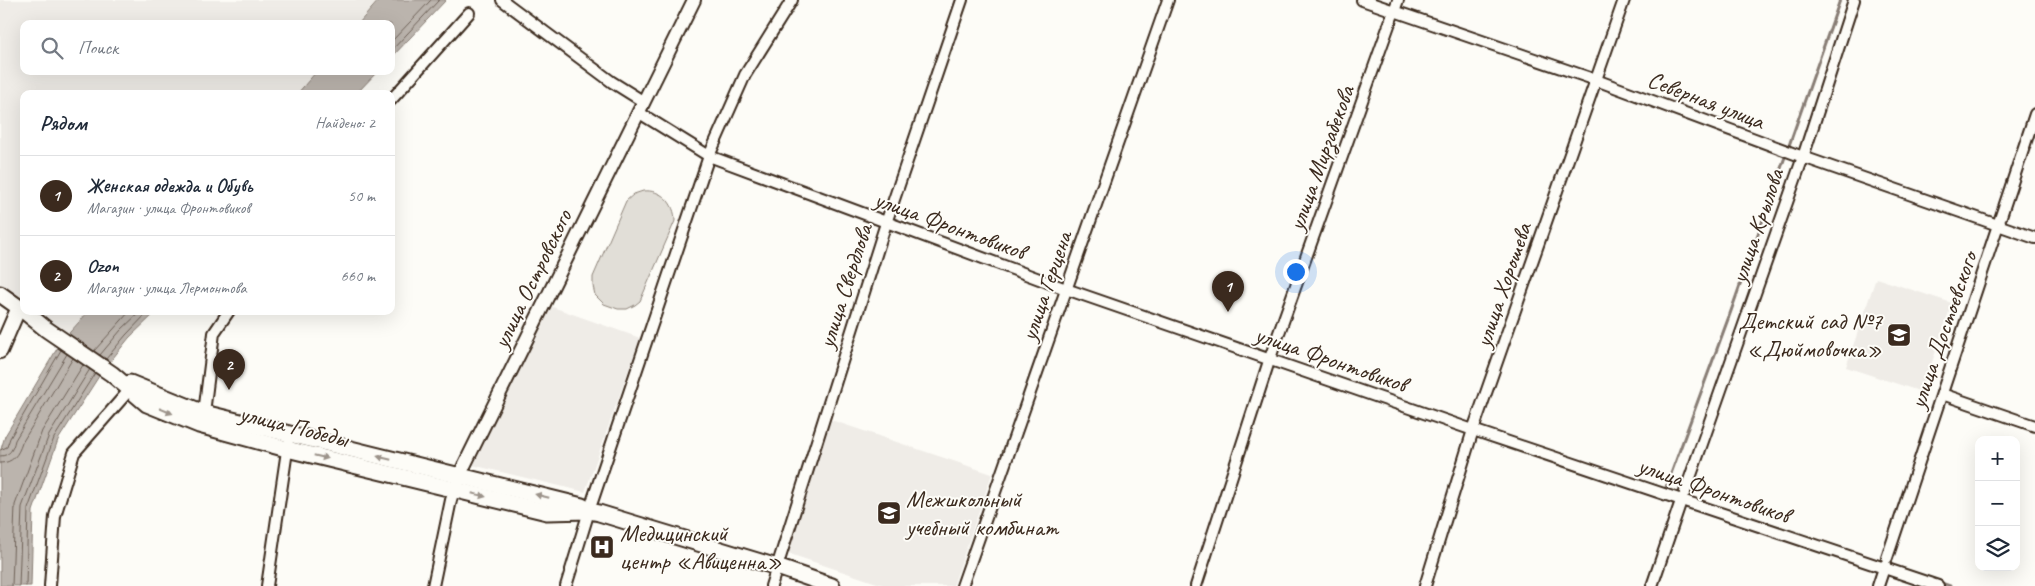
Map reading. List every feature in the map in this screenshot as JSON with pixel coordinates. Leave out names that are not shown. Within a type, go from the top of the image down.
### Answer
[{"type":"main road","name":"улица Победы","points":[[0,294],[20,309]]},
{"type":"main road","points":[[0,351],[20,314]]},
{"type":"main road","name":"улица Победы","points":[[28,315],[132,387],[288,442]]},
{"type":"main road","name":"улица Победы","points":[[132,387],[147,404],[199,425],[288,442],[456,482],[589,509],[839,586]]},
{"type":"main road","name":"улица Победы","points":[[778,566],[832,586]]},
{"type":"street","name":"улица Фронтовиков","points":[[502,0],[612,82],[641,107],[709,156],[1066,289],[1270,358],[1473,430],[1885,564],[1938,586]]},
{"type":"street","name":"улица Островского","points":[[433,586],[456,482],[694,0]]},
{"type":"street","points":[[566,586],[589,509],[709,156],[745,75],[792,0]]},
{"type":"street","name":"улица Свердлова","points":[[771,586],[886,223],[962,0]]},
{"type":"street","name":"улица Герцена","points":[[962,586],[1168,0]]},
{"type":"street","name":"Северная улица","points":[[1362,0],[1596,80],[1803,157],[2035,238]]},
{"type":"street","name":"улица Мирзабекова","points":[[1196,586],[1270,358],[1398,0]]},
{"type":"street","name":"улица Хорошева","points":[[1425,586],[1473,430],[1624,0]]},
{"type":"street","name":"улица Крылова","points":[[1652,586],[1803,157],[1854,0]]},
{"type":"street","points":[[395,96],[470,13]]},
{"type":"street","name":"улица Достоевского","points":[[1878,586],[2035,114]]},
{"type":"street","points":[[204,413],[214,333],[225,315]]},
{"type":"street","points":[[50,586],[54,516],[74,453],[132,387]]},
{"type":"street","points":[[1942,394],[2035,426]]},
{"type":"street","points":[[267,586],[288,442]]},
{"type":"shaded area","points":[[0,0],[378,0],[360,20],[20,20],[20,75],[314,75],[300,90],[20,90],[20,299],[0,285]]},
{"type":"shaded area","points":[[643,191],[656,192],[666,198],[673,208],[675,221],[640,301],[627,309],[618,309],[604,304],[595,295],[593,277],[626,201],[634,194]]},
{"type":"shaded area","name":"Детский сад №7 «Дюймовочка»","points":[[1876,278],[1952,303],[1922,392],[1846,367]]},
{"type":"shaded area","points":[[547,305],[640,338],[585,492],[468,464]]},
{"type":"shaded area","points":[[44,315],[85,315],[69,333]]},
{"type":"shaded area","name":"Межшкольный учебный комбинат","points":[[831,420],[992,474],[953,586],[886,586],[787,553]]},
{"type":"water","points":[[379,0],[446,0],[395,54],[395,20],[362,20]]},
{"type":"water","points":[[314,75],[374,75],[360,90],[300,90]]},
{"type":"water","points":[[85,315],[153,315],[129,338],[101,373],[58,440],[33,511],[31,586],[0,586],[0,452],[5,436],[61,342]]},
{"type":"waterway","points":[[1667,490],[1665,490],[1731,311],[1840,0]]},
{"type":"waterway","points":[[1938,582],[1950,586]]},
{"type":"place","name":"Женская одежда и Обувь","points":[[1228,312]]},
{"type":"place","name":"Детский сад №7 «Дюймовочка»","points":[[1899,335]]},
{"type":"place","name":"Ozon","points":[[229,390]]},
{"type":"place","name":"Межшкольный учебный комбинат","points":[[889,513]]},
{"type":"place","name":"Медицинский центр «Авиценна»","points":[[602,547]]}]
